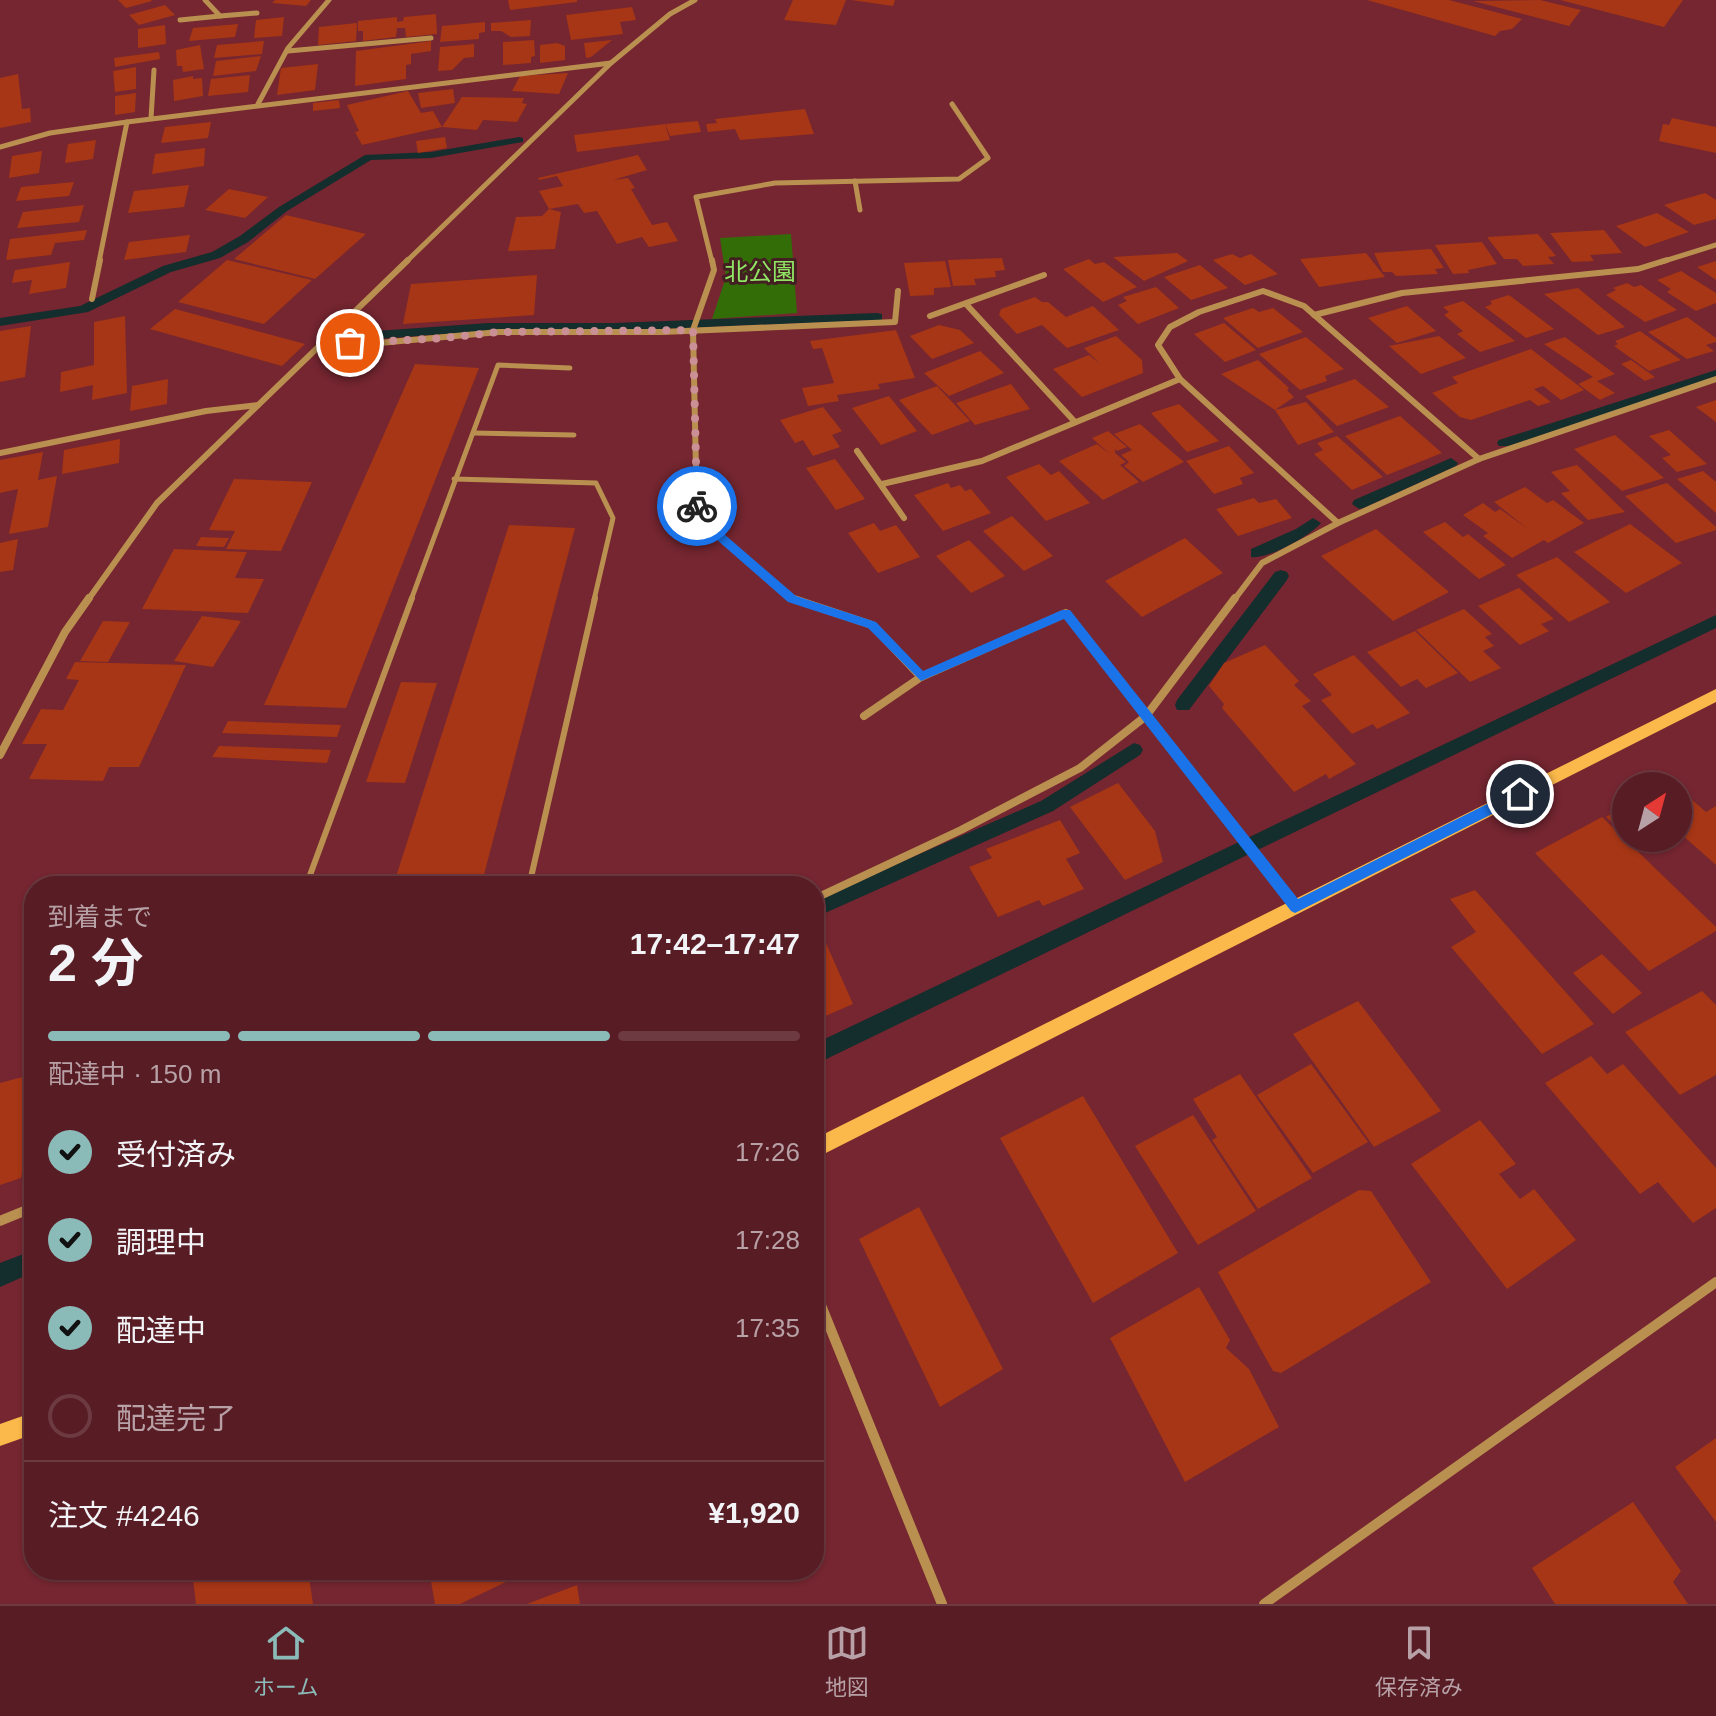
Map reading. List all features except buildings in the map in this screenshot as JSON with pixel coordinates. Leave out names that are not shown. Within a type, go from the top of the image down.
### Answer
[{"type":"street","points":[[205,0],[220,16]]},
{"type":"street","points":[[258,104],[272,73],[315,12],[329,0]]},
{"type":"street","points":[[0,755],[65,632],[157,503],[611,63],[670,14],[695,0]]},
{"type":"street","points":[[180,20],[257,13]]},
{"type":"street","points":[[288,51],[431,38]]},
{"type":"street","points":[[0,147],[50,133],[151,118],[568,65],[611,63]]},
{"type":"street","points":[[151,118],[154,70]]},
{"type":"street","points":[[921,677],[872,625],[792,599],[697,517],[693,330],[714,270],[696,197],[775,183],[959,179],[988,158],[952,104]]},
{"type":"street","points":[[92,299],[127,122]]},
{"type":"street","points":[[855,181],[860,210]]},
{"type":"street","points":[[1314,315],[1402,293],[1638,269],[1716,245]]},
{"type":"street","points":[[930,316],[1044,275]]},
{"type":"street","points":[[322,344],[392,342],[499,332],[693,330],[895,322],[898,291]]},
{"type":"street","points":[[1338,523],[1180,379],[1158,345],[1170,327],[1199,312],[1263,291],[1304,306],[1479,459]]},
{"type":"street","points":[[966,304],[1075,422]]},
{"type":"street","points":[[882,484],[982,461],[1180,379]]},
{"type":"street","points":[[824,894],[961,830],[1080,768],[1146,716],[1262,563],[1338,523],[1479,459],[1716,379]]},
{"type":"street","points":[[0,453],[206,411],[259,405]]},
{"type":"street","points":[[857,451],[904,518]]},
{"type":"street","points":[[864,716],[921,677],[1066,613],[1295,907]]},
{"type":"street","points":[[824,1144],[1716,695]]},
{"type":"street","points":[[0,1221],[24,1211]]},
{"type":"street","points":[[1264,1604],[1716,1282]]},
{"type":"street","points":[[824,1313],[942,1604]]},
{"type":"street","points":[[0,1435],[24,1427]]},
{"type":"lane","points":[[310,876],[498,365],[570,368]]},
{"type":"lane","points":[[474,433],[574,435]]},
{"type":"lane","points":[[454,479],[596,483],[613,518],[531,876]]},
{"type":"green space","name":"北公園","points":[[791,234],[797,313],[712,319],[726,277],[720,238]]},
{"type":"waterway","points":[[0,322],[83,309],[167,269],[216,255],[244,239],[283,209],[369,157],[431,155],[519,140]]},
{"type":"waterway","points":[[362,336],[488,327],[614,327],[877,317]]},
{"type":"waterway","points":[[1504,443],[1716,374]]},
{"type":"waterway","points":[[1359,504],[1451,463]]},
{"type":"waterway","points":[[1256,553],[1301,533],[1313,523]]},
{"type":"waterway","points":[[1183,705],[1281,576]]},
{"type":"waterway","points":[[824,1050],[1716,621]]},
{"type":"waterway","points":[[824,905],[1047,806],[1134,750]]},
{"type":"waterway","points":[[0,1275],[24,1265]]},
{"type":"way so far","points":[[350,343],[499,332],[693,330],[697,506]]},
{"type":"route","points":[[697,506],[697,517],[792,599],[872,625],[921,677],[1066,613],[1295,907],[1520,794]]}]
